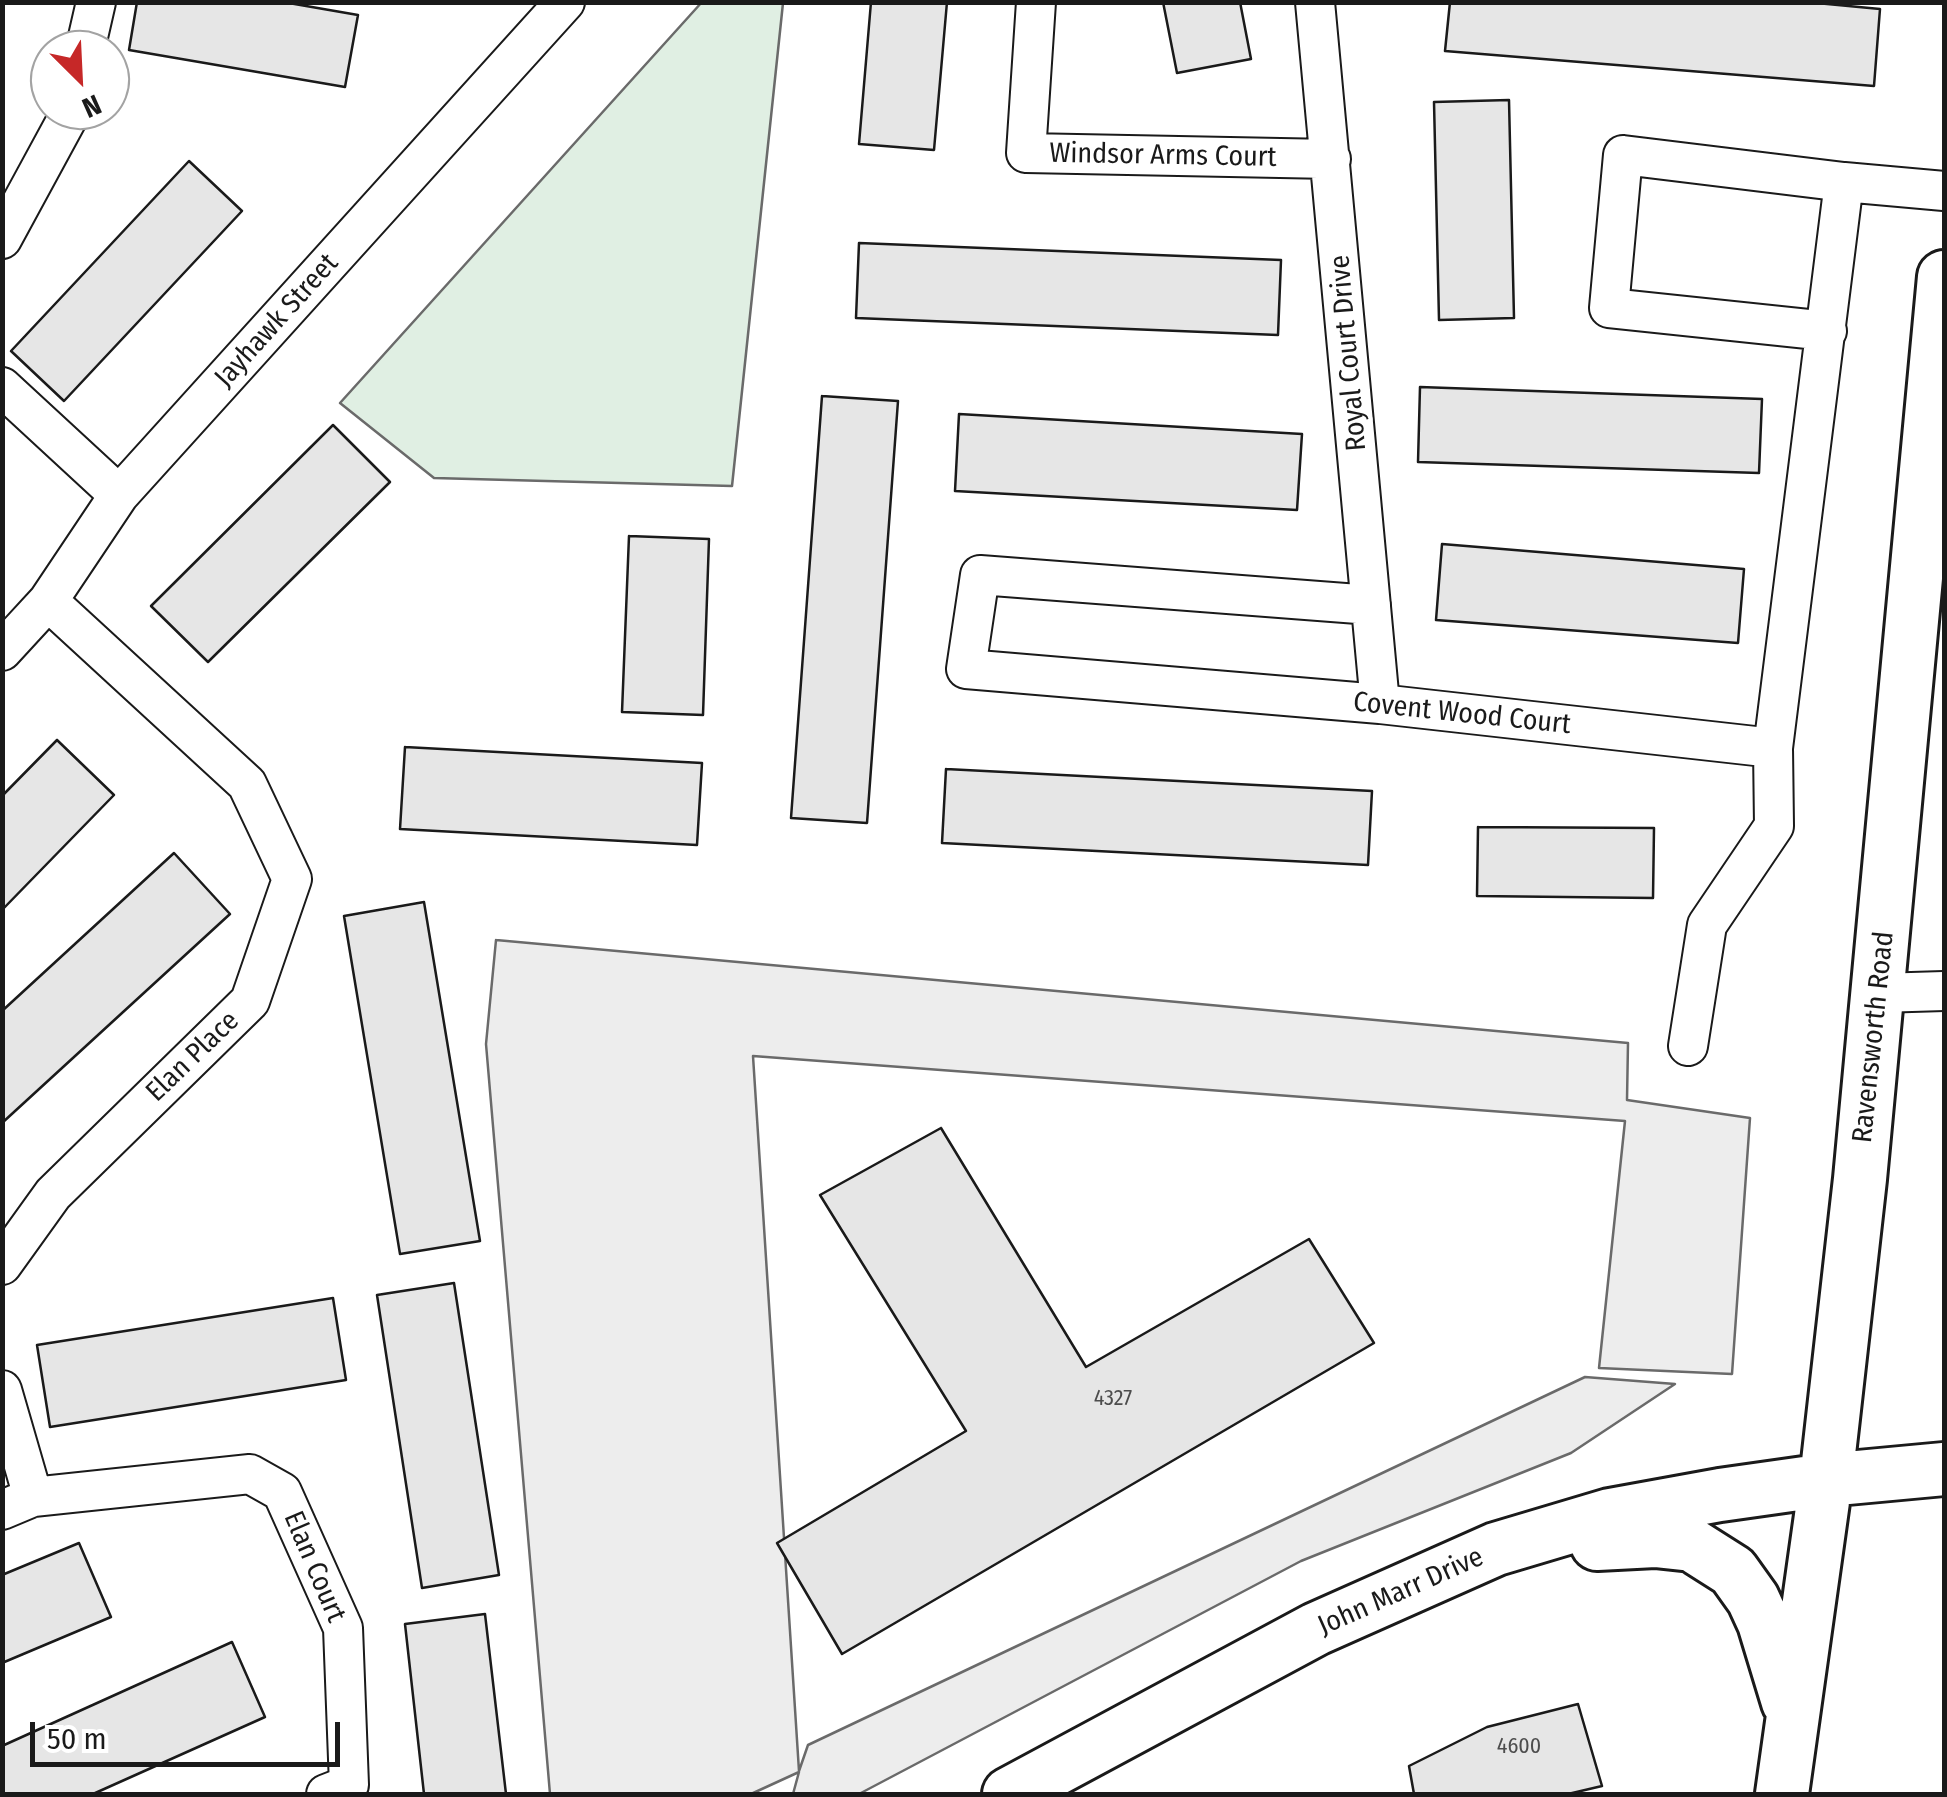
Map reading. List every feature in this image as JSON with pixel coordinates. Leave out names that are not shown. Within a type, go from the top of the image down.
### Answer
[{"type":"main road","name":"Ravensworth Road","points":[[1782,1794],[1826,1480],[1879,993],[1944,277]]},
{"type":"main road","name":"John Marr Drive","points":[[1009,1794],[1316,1629],[1496,1550],[1610,1515],[1826,1480],[1944,1469]]},
{"type":"main road","points":[[1496,1550],[1656,1541],[1705,1551],[1733,1571],[1753,1600],[1794,1719]]},
{"type":"street","points":[[90,30],[96,2]]},
{"type":"street","name":"Jayhawk Street","points":[[2,651],[48,601],[119,495],[566,2]]},
{"type":"street","name":"Windsor Arms Court","points":[[1036,2],[1026,152],[1331,159]]},
{"type":"street","name":"Royal Court Drive","points":[[1316,2],[1380,704]]},
{"type":"street","points":[[2,239],[61,130]]},
{"type":"street","points":[[1827,331],[1609,308],[1623,155],[1944,192]]},
{"type":"street","points":[[1688,1046],[1706,925],[1774,826],[1773,748],[1844,182]]},
{"type":"street","points":[[2,386],[119,495]]},
{"type":"street","name":"Covent Wood Court","points":[[1372,605],[980,574],[966,669],[1380,704],[1773,748]]},
{"type":"street","name":"Elan Place","points":[[2,1265],[52,1194],[250,1001],[292,879],[246,784],[48,601]]},
{"type":"street","points":[[1879,993],[1944,992]]},
{"type":"street","points":[[2,1390],[18,1503]]},
{"type":"street","name":"Elan Court","points":[[18,1503],[250,1474],[282,1492],[343,1628],[349,1786],[326,1794]]},
{"type":"green space","points":[[702,2],[783,3],[732,486],[434,478],[340,403]]},
{"type":"shaded area","points":[[496,940],[1628,1043],[1627,1100],[1750,1118],[1732,1374],[1599,1368],[1625,1121],[753,1056],[799,1771],[808,1745],[1585,1377],[1675,1384],[1571,1453],[1301,1561],[859,1794],[793,1794],[799,1772],[751,1794],[550,1794],[486,1044]]},
{"type":"building","points":[[137,2],[283,2],[358,15],[345,87],[130,50]]},
{"type":"building","points":[[871,2],[947,2],[934,150],[859,144]]},
{"type":"building","points":[[1163,2],[1240,2],[1251,59],[1177,73]]},
{"type":"building","points":[[1450,2],[1806,2],[1880,9],[1874,86],[1445,51]]},
{"type":"building","points":[[1509,100],[1514,318],[1439,320],[1434,102]]},
{"type":"building","points":[[189,161],[242,211],[64,401],[11,351]]},
{"type":"building","points":[[859,243],[1281,260],[1278,335],[856,318]]},
{"type":"building","points":[[1420,387],[1762,399],[1759,473],[1418,462]]},
{"type":"building","points":[[822,396],[898,401],[867,823],[791,818]]},
{"type":"building","points":[[959,414],[1302,434],[1297,510],[955,491]]},
{"type":"building","points":[[333,425],[390,482],[208,662],[151,606]]},
{"type":"building","points":[[629,536],[709,539],[703,715],[622,712]]},
{"type":"building","points":[[1442,544],[1744,569],[1738,643],[1436,620]]},
{"type":"building","points":[[57,740],[114,795],[2,910],[2,796]]},
{"type":"building","points":[[405,747],[702,763],[697,845],[400,829]]},
{"type":"building","points":[[946,769],[1372,791],[1368,865],[942,843]]},
{"type":"building","points":[[1478,827],[1654,828],[1653,898],[1477,896]]},
{"type":"building","points":[[174,853],[230,914],[2,1123],[2,1011]]},
{"type":"building","points":[[424,902],[480,1241],[400,1254],[344,916]]},
{"type":"building","points":[[941,1128],[1086,1367],[1309,1239],[1374,1343],[842,1654],[777,1543],[966,1431],[820,1195]]},
{"type":"building","points":[[454,1283],[499,1575],[422,1588],[377,1295]]},
{"type":"building","points":[[333,1298],[346,1380],[50,1427],[37,1345]]},
{"type":"building","points":[[79,1543],[111,1617],[2,1663],[2,1575]]},
{"type":"building","points":[[485,1614],[506,1794],[424,1794],[405,1624]]},
{"type":"building","points":[[232,1642],[265,1717],[93,1794],[2,1794],[2,1746]]},
{"type":"building","points":[[1578,1704],[1602,1786],[1568,1794],[1414,1794],[1409,1766],[1487,1727]]}]
